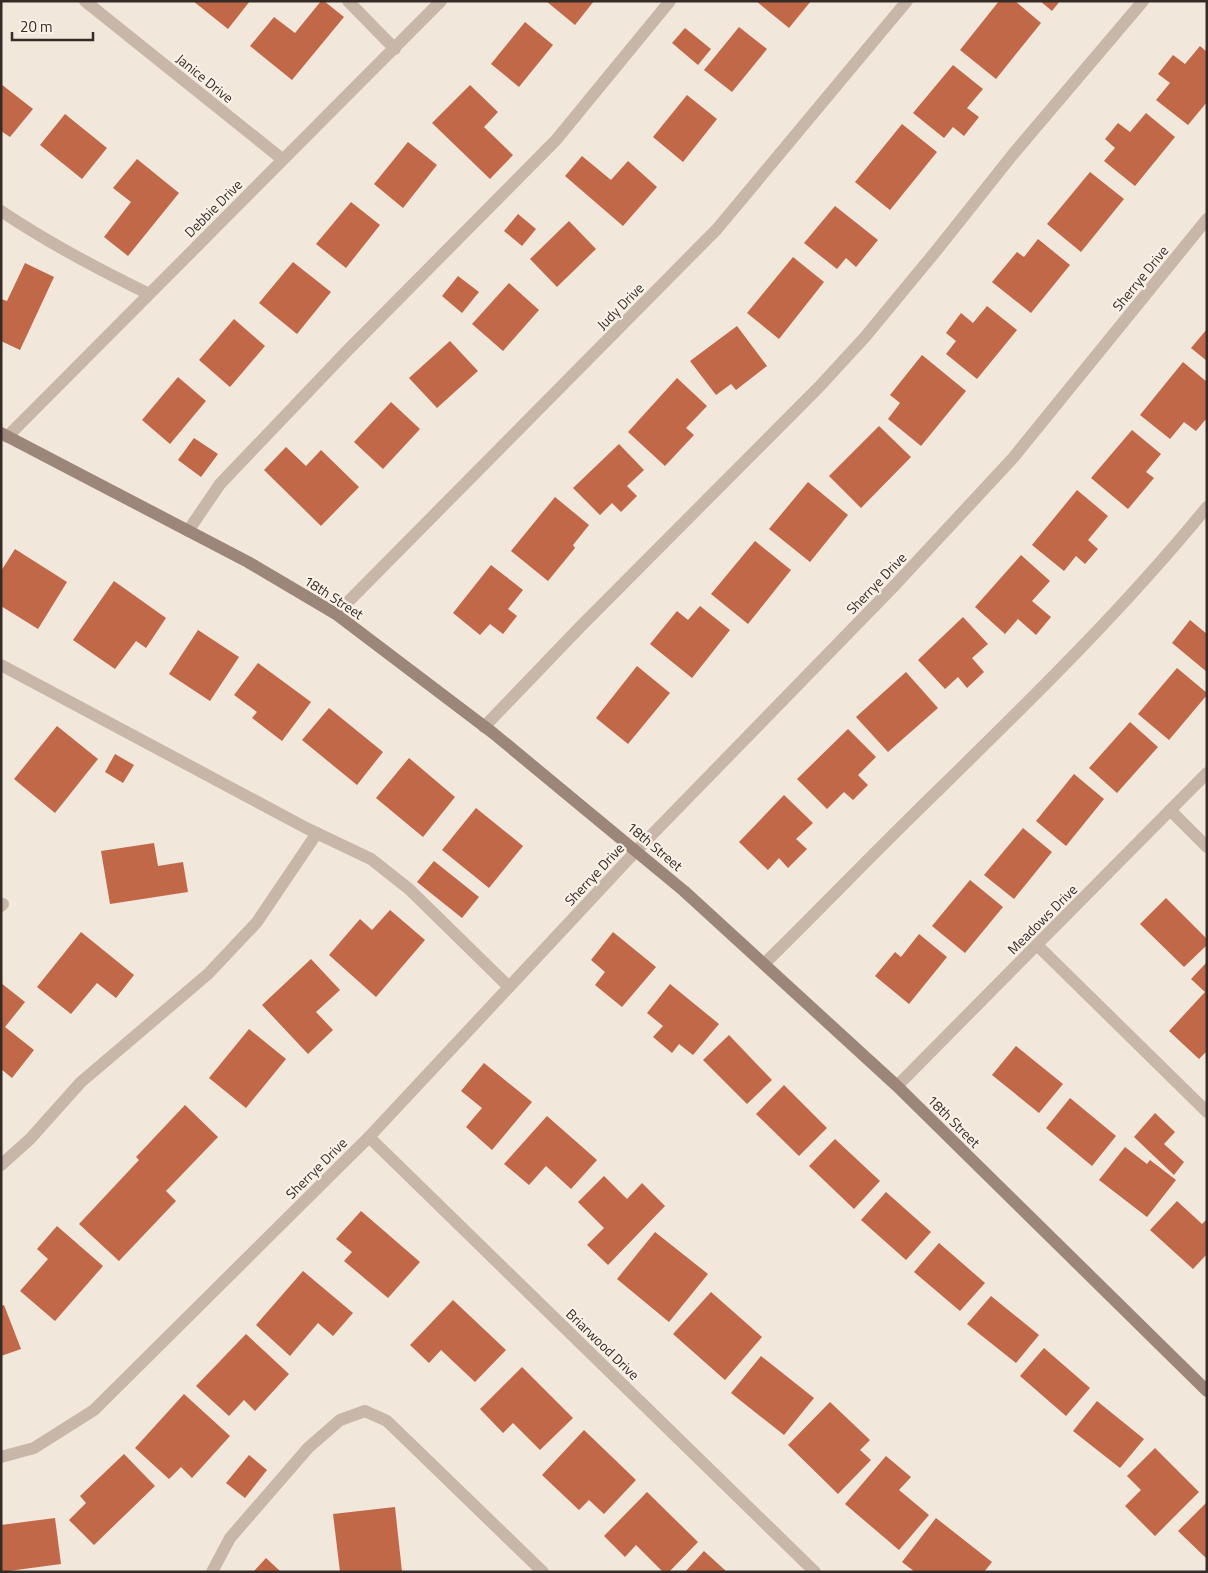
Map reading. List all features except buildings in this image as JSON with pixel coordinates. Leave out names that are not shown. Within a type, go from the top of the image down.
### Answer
[{"type":"street","name":"Janice Drive","points":[[85,1],[282,159]]},
{"type":"street","points":[[348,1],[394,49]]},
{"type":"street","name":"Debbie Drive","points":[[4,435],[149,294],[441,1]]},
{"type":"street","points":[[188,531],[220,484],[346,352],[556,140],[670,1]]},
{"type":"street","name":"Judy Drive","points":[[336,614],[717,229],[907,1]]},
{"type":"street","points":[[484,727],[582,625],[812,394],[865,337],[936,252],[1014,153],[1143,1]]},
{"type":"street","points":[[1,211],[36,235],[101,271],[149,294]]},
{"type":"street","name":"Sherrye Drive","points":[[1,1457],[34,1448],[94,1410],[369,1137],[637,850],[896,584],[1013,458],[1207,219]]},
{"type":"street","name":"18th Street","points":[[4,435],[248,562],[336,614],[484,727],[684,890],[897,1086],[1207,1391]]},
{"type":"street","points":[[764,964],[1057,674],[1137,589],[1207,507]]},
{"type":"street","points":[[1,665],[317,833],[371,859],[409,889],[509,988]]},
{"type":"street","name":"Meadows Drive","points":[[897,1086],[1207,773]]},
{"type":"street","points":[[1170,810],[1207,847]]},
{"type":"street","points":[[1,1165],[30,1139],[81,1082],[208,974],[227,955],[257,922],[317,833]]},
{"type":"street","points":[[1037,945],[1207,1112]]},
{"type":"street","name":"Briarwood Drive","points":[[369,1137],[815,1572]]},
{"type":"street","points":[[212,1572],[230,1538],[308,1448],[340,1420],[365,1411],[387,1420],[543,1572]]}]
